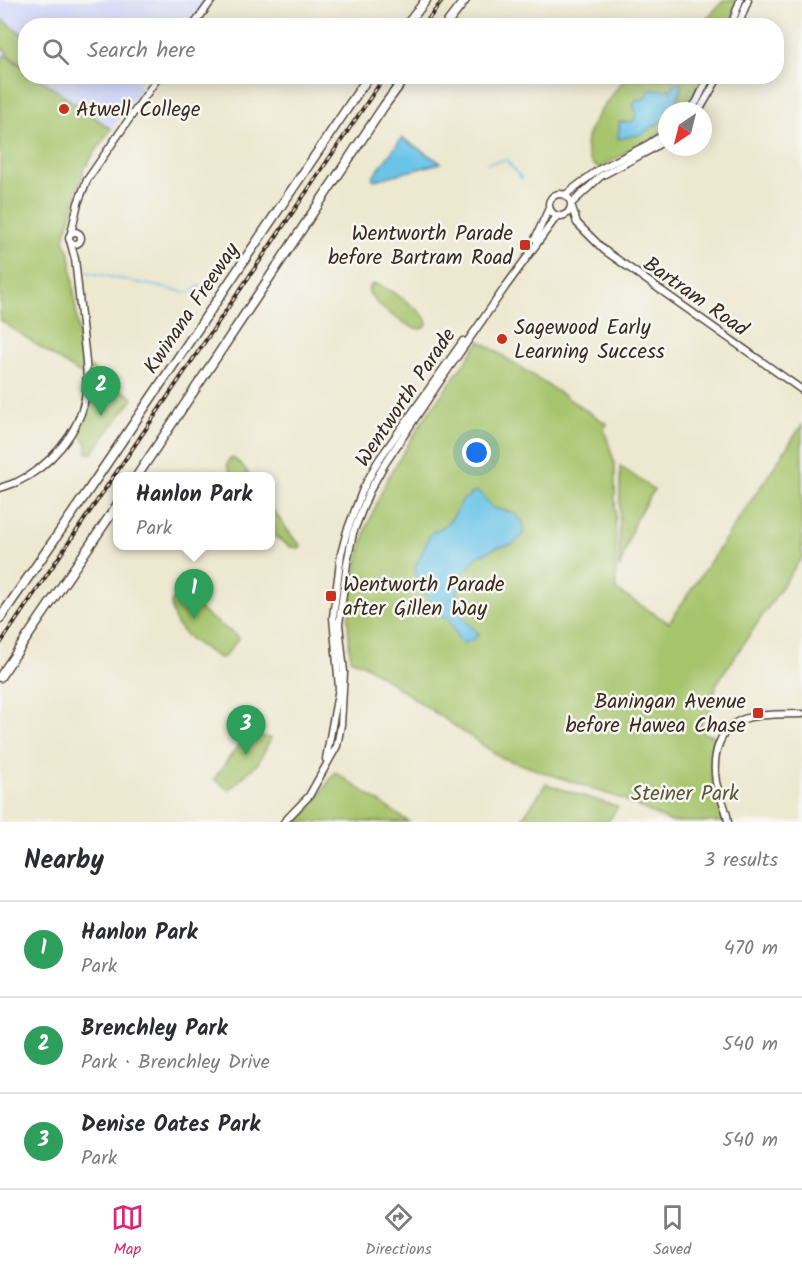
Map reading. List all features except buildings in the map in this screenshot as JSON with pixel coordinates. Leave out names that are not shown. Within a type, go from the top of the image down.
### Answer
[{"type":"highway","points":[[412,18],[426,0]]},
{"type":"highway","points":[[451,18],[465,0]]},
{"type":"highway","name":"Kwinana Freeway","points":[[0,618],[97,479],[364,84]]},
{"type":"highway","points":[[139,472],[400,84]]},
{"type":"highway","points":[[0,677],[113,510]]},
{"type":"street","points":[[199,18],[212,0]]},
{"type":"street","points":[[734,18],[740,0]]},
{"type":"street","points":[[741,18],[747,0]]},
{"type":"street","points":[[74,233],[74,217],[87,180],[153,84]]},
{"type":"street","points":[[696,102],[705,84]]},
{"type":"street","points":[[704,102],[714,84]]},
{"type":"street","name":"Wentworth Parade","points":[[325,766],[339,688],[333,616],[341,554],[363,489],[378,462],[538,234],[550,200],[560,194],[565,195],[598,170],[658,138]]},
{"type":"street","name":"Wentworth Parade","points":[[284,822],[309,796],[337,746],[344,672],[339,624],[353,533],[369,492],[384,465],[440,381],[506,286],[559,217],[568,214],[572,205],[601,176],[658,145]]},
{"type":"street","points":[[565,195],[572,205]]},
{"type":"street","name":"Bartram Road","points":[[572,205],[577,223],[604,250],[802,390]]},
{"type":"street","points":[[549,208],[559,217]]},
{"type":"street","name":"Bartram Road","points":[[559,217],[577,223]]},
{"type":"street","points":[[0,488],[18,481],[50,459],[70,434],[82,409],[86,387],[86,361],[75,259],[75,244],[81,238],[74,233]]},
{"type":"street","points":[[74,233],[68,238],[75,244]]},
{"type":"street","points":[[729,821],[717,784],[714,762],[716,751],[724,734],[745,718],[802,714]]},
{"type":"shaded area","name":"Atwell College","points":[[0,0],[208,0],[195,18],[18,18],[18,84],[138,84],[141,88],[83,170],[83,178],[0,142]]},
{"type":"green space","points":[[724,0],[739,0],[732,18],[707,18]]},
{"type":"green space","points":[[0,18],[18,31],[18,63],[0,47]]},
{"type":"green space","points":[[5,55],[18,64],[18,84],[47,84],[111,129],[83,170],[83,178],[75,193],[77,194],[64,241],[70,255],[83,376],[0,320],[0,62]]},
{"type":"green space","points":[[621,84],[704,84],[694,102],[658,102],[658,135],[601,167],[593,164],[588,156],[587,136]]},
{"type":"green space","points":[[375,284],[393,293],[422,314],[427,322],[426,327],[414,328],[381,307],[368,290],[371,285]]},
{"type":"green space","name":"Steiner Park","points":[[480,341],[607,424],[604,429],[615,464],[616,590],[669,623],[802,425],[802,557],[717,683],[708,718],[701,721],[704,734],[717,736],[711,752],[711,772],[725,822],[671,822],[625,800],[502,758],[363,664],[350,659],[348,619],[355,574],[366,529],[387,479],[422,422]]},
{"type":"green space","points":[[91,367],[101,377],[133,399],[92,453],[87,453],[87,443],[76,430],[87,402]]},
{"type":"green space","points":[[230,458],[233,458],[247,472],[230,472],[227,465]]},
{"type":"green space","points":[[620,466],[654,490],[636,518],[619,569]]},
{"type":"green space","points":[[275,513],[301,545],[300,548],[291,547],[275,537]]},
{"type":"green space","points":[[180,589],[204,613],[239,638],[222,658],[217,657],[187,636],[176,622],[171,604]]},
{"type":"green space","points":[[246,729],[271,738],[258,763],[229,790],[214,779],[237,747]]},
{"type":"green space","points":[[335,772],[409,822],[297,822],[310,810]]},
{"type":"green space","points":[[546,784],[618,807],[608,822],[520,822]]},
{"type":"water","points":[[674,84],[682,86],[677,102],[658,102],[658,124],[642,134],[618,139],[619,122],[632,122],[635,118],[636,110],[633,105],[636,100],[644,99],[651,90],[668,88],[670,92]]},
{"type":"water","points":[[402,138],[441,163],[375,180],[372,178]]},
{"type":"water","points":[[476,491],[493,508],[514,513],[523,522],[523,535],[513,544],[498,547],[478,556],[464,573],[457,593],[458,605],[464,619],[479,634],[472,641],[461,643],[450,622],[436,615],[436,609],[416,581],[415,568],[431,533],[443,527],[453,517],[462,501]]},
{"type":"waterway","points":[[487,163],[506,160],[522,179]]},
{"type":"waterway","points":[[87,272],[188,293],[201,286]]},
{"type":"railway","points":[[429,18],[443,0]]},
{"type":"railway","points":[[117,472],[380,84]]},
{"type":"railway","points":[[0,644],[113,477]]},
{"type":"place","name":"Atwell College","points":[[64,109]]},
{"type":"place","name":"Wentworth Parade before Bartram Road","points":[[525,245]]},
{"type":"place","name":"Sagewood Early Learning Success","points":[[502,339]]},
{"type":"place","name":"Brenchley Park","points":[[101,416]]},
{"type":"place","name":"Wentworth Parade after Gillen Way","points":[[331,596]]},
{"type":"place","name":"Hanlon Park","points":[[194,619]]},
{"type":"place","name":"Baningan Avenue before Hawea Chase","points":[[758,713]]},
{"type":"place","name":"Denise Oates Park","points":[[246,755]]}]
